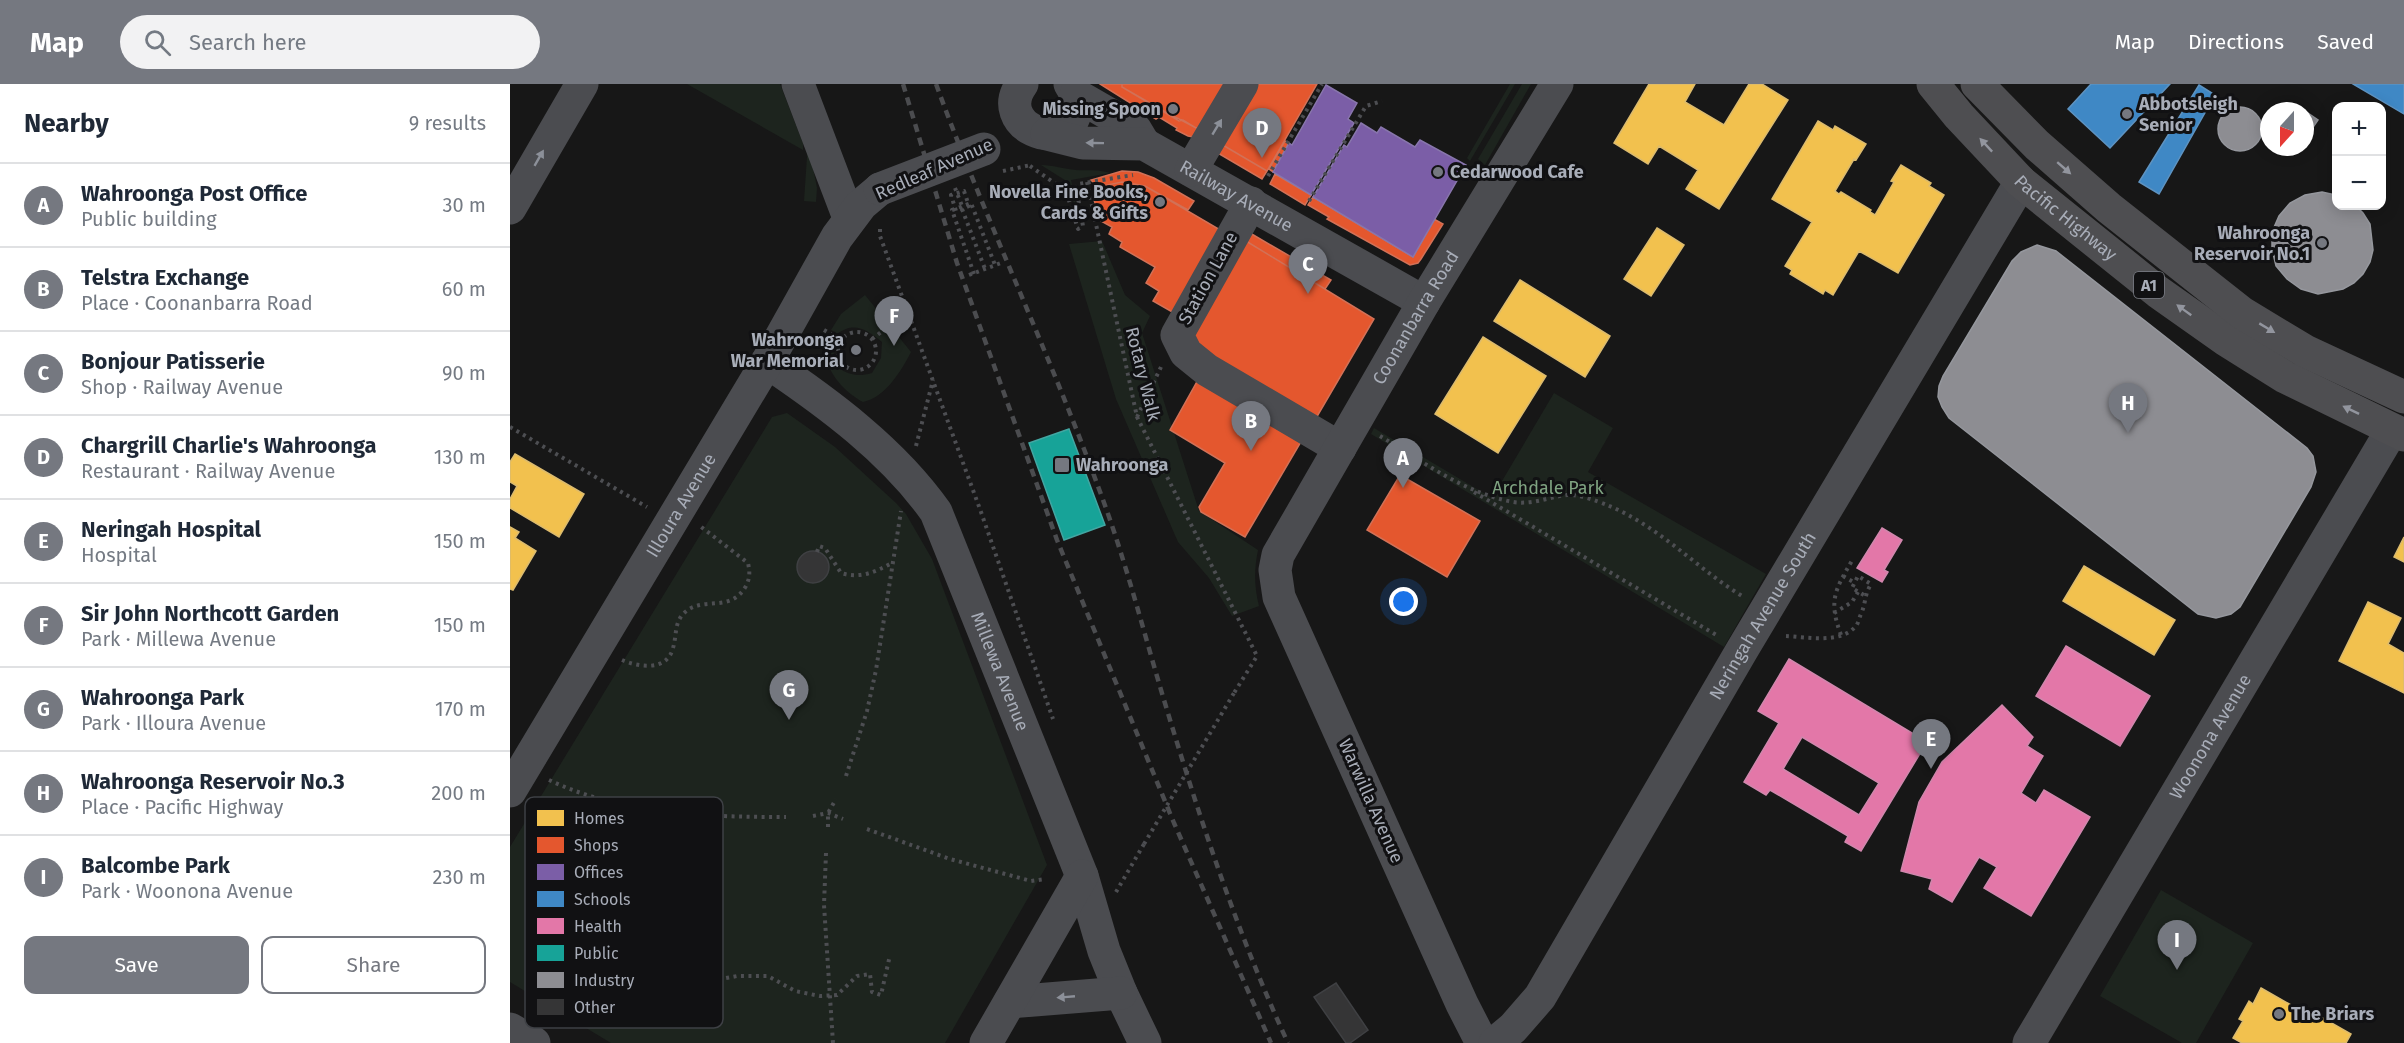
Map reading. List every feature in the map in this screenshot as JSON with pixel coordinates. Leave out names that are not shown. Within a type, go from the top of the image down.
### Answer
[{"type":"highway","name":"Pacific Highway","points":[[1933,84],[1959,116],[2021,182],[2158,292],[2226,340],[2285,377],[2398,432]]},
{"type":"highway","name":"Pacific Highway","points":[[1977,84],[2037,145],[2100,200],[2242,313],[2305,351],[2404,397]]},
{"type":"street","points":[[510,208],[582,84]]},
{"type":"street","points":[[798,84],[849,218]]},
{"type":"street","points":[[1022,84],[1015,104],[1020,120],[1036,130]]},
{"type":"street","points":[[1191,170],[1242,84]]},
{"type":"street","name":"Coonanbarra Road","points":[[1278,555],[1424,302],[1557,84]]},
{"type":"street","name":"Redleaf Avenue","points":[[849,218],[880,189],[988,161],[1036,130],[1063,130],[1073,118],[1077,103],[1073,88]]},
{"type":"street","name":"Railway Avenue","points":[[1073,88],[1135,129],[1143,158]]},
{"type":"street","name":"Railway Avenue","points":[[1036,130],[1259,189],[1424,302]]},
{"type":"street","name":"Neringah Avenue South","points":[[1495,1043],[1514,1028],[1540,997],[1742,650],[2021,182]]},
{"type":"street","name":"Station Lane","points":[[1259,189],[1177,335],[1186,354],[1207,370],[1340,448]]},
{"type":"street","name":"Illoura Avenue","points":[[510,791],[767,362],[849,218]]},
{"type":"street","name":"Millewa Avenue","points":[[767,362],[850,423],[909,477],[936,512],[1096,880],[1104,951],[1145,1043]]},
{"type":"street","name":"Woonona Avenue","points":[[2029,1043],[2398,432]]},
{"type":"street","name":"Warwilla Avenue","points":[[1278,555],[1275,570],[1279,597],[1462,1004],[1482,1043]]},
{"type":"street","points":[[986,1043],[1010,1002],[1096,880]]},
{"type":"street","points":[[1010,1002],[1121,993]]},
{"type":"street","points":[[510,1029],[534,1043]]},
{"type":"path","points":[[1259,189],[1322,84]]},
{"type":"path","points":[[1309,201],[1366,106],[1382,101]]},
{"type":"path","points":[[988,161],[1030,166],[1066,190],[1078,229],[1083,226],[1076,187],[1078,184],[1143,158]]},
{"type":"path","name":"Rotary Walk","points":[[1087,182],[1137,417],[1257,656],[1114,896],[1096,880]]},
{"type":"path","points":[[995,265],[971,202],[962,209],[956,211],[951,195],[964,191],[969,206],[962,209],[952,210],[971,274],[1001,263]]},
{"type":"path","points":[[959,199],[985,269]]},
{"type":"path","points":[[881,223],[880,236],[909,311],[1055,727]]},
{"type":"path","points":[[872,339],[909,311]]},
{"type":"path","points":[[824,330],[841,340]]},
{"type":"path","points":[[856,332],[861,332],[872,339],[875,344],[875,357],[872,362],[861,369],[849,368],[844,364],[838,353],[841,340],[850,333],[856,332]]},
{"type":"path","points":[[1137,417],[1177,335]]},
{"type":"path","points":[[846,776],[867,711],[901,508],[933,379]]},
{"type":"path","points":[[510,427],[647,507]]},
{"type":"path","points":[[1385,427],[1379,435],[1742,650]]},
{"type":"path","points":[[1468,489],[1515,502],[1541,501],[1570,494],[1605,504],[1647,524],[1717,580],[1766,610]]},
{"type":"path","points":[[617,657],[636,666],[656,665],[671,654],[677,623],[685,612],[694,606],[728,602],[736,598],[746,585],[749,577],[748,563],[700,525]]},
{"type":"path","points":[[817,552],[819,546],[825,548],[841,573],[854,577],[875,572],[893,563]]},
{"type":"path","points":[[1841,635],[1832,605],[1836,589],[1853,559]]},
{"type":"path","points":[[1843,576],[1855,583]]},
{"type":"path","points":[[1786,636],[1821,638],[1841,635],[1855,627],[1863,611],[1864,595],[1871,584],[1858,576],[1852,588],[1864,595]]},
{"type":"path","points":[[1834,613],[1852,602],[1858,592]]},
{"type":"path","points":[[527,764],[581,793],[596,797]]},
{"type":"path","points":[[828,827],[828,813],[836,799]]},
{"type":"path","points":[[813,816],[828,813],[843,819]]},
{"type":"path","points":[[723,817],[786,817]]},
{"type":"path","points":[[867,829],[950,859],[1031,880],[1046,879]]},
{"type":"path","points":[[826,853],[824,905],[828,995],[833,1043]]},
{"type":"path","points":[[872,992],[881,995],[890,955]]},
{"type":"path","points":[[723,979],[737,976],[768,976],[795,991],[820,996],[837,995],[857,976],[870,974],[871,999]]},
{"type":"green space","points":[[687,84],[780,84],[803,143],[803,150]]},
{"type":"green space","points":[[1510,84],[1515,84],[1470,161],[1467,158]]},
{"type":"green space","points":[[1522,84],[1531,84],[1485,165],[1478,159]]},
{"type":"green space","points":[[808,142],[817,188],[816,202],[804,201]]},
{"type":"green space","points":[[1041,165],[1110,173],[1071,180],[1080,225],[1068,182]]},
{"type":"green space","points":[[1102,241],[1125,295],[1150,316],[1142,333],[1199,511],[1258,550],[1255,578],[1259,606],[1232,616],[1209,578],[1178,542],[1116,399],[1069,244]]},
{"type":"green space","points":[[865,295],[911,352],[886,389],[863,402],[848,392],[835,377],[830,369],[826,351],[827,342],[831,344],[838,368],[850,374],[872,373],[881,358],[882,342],[861,329],[850,328],[837,334],[831,330],[841,314]]},
{"type":"green space","name":"Archdale Park","points":[[1554,393],[1613,428],[1588,472],[1766,574],[1724,647],[1371,434],[1374,428],[1492,498]]},
{"type":"green space","points":[[787,413],[835,447],[906,514],[932,559],[1047,865],[945,1043],[611,1043],[586,1028],[723,1028],[723,797],[540,797],[772,417]]},
{"type":"green space","points":[[525,822],[525,991],[510,982],[510,847]]},
{"type":"green space","points":[[2161,890],[2253,943],[2196,1043],[2182,1043],[2100,996]]},
{"type":"building: Homes","points":[[1649,84],[1695,84],[1685,102],[1724,125],[1749,84],[1762,84],[1788,100],[1719,209],[1686,189],[1698,170],[1659,146],[1648,164],[1614,143]]},
{"type":"building: Homes","points":[[1818,121],[1833,130],[1835,126],[1866,144],[1835,191],[1839,194],[1841,192],[1871,210],[1870,212],[1875,215],[1901,165],[1931,183],[1929,186],[1944,195],[1898,273],[1859,251],[1833,295],[1825,290],[1823,294],[1790,274],[1792,270],[1785,266],[1812,222],[1772,199]]},
{"type":"building: Homes","points":[[1657,228],[1684,245],[1651,296],[1624,279]]},
{"type":"building: Homes","points":[[1520,280],[1610,336],[1585,377],[1494,321]]},
{"type":"building: Homes","points":[[1483,337],[1546,376],[1498,453],[1435,414]]},
{"type":"building: Homes","points":[[515,454],[584,494],[559,537],[510,508],[510,499],[517,486],[510,482],[510,462]]},
{"type":"building: Homes","points":[[510,527],[519,532],[515,538],[536,551],[513,590],[510,589]]},
{"type":"building: Homes","points":[[2404,537],[2404,562],[2394,557]]},
{"type":"building: Homes","points":[[2084,566],[2175,620],[2154,655],[2063,601]]},
{"type":"building: Homes","points":[[2368,602],[2401,618],[2388,644],[2404,653],[2404,693],[2339,661]]},
{"type":"building: Homes","name":"The Briars","points":[[2261,988],[2298,1009],[2300,1005],[2351,1034],[2346,1043],[2242,1043],[2233,1038],[2243,1021],[2239,1019],[2249,1001],[2253,1004]]},
{"type":"building: Shops","points":[[1100,84],[1122,84],[1122,87],[1179,121],[1183,120],[1196,128],[1205,126],[1193,137],[1188,136]]},
{"type":"building: Shops","points":[[1122,84],[1229,84],[1205,126],[1196,128],[1122,87]]},
{"type":"building: Shops","points":[[1254,84],[1317,84],[1267,171],[1221,144]]},
{"type":"building: Shops","points":[[1285,141],[1289,143],[1273,172],[1269,169]]},
{"type":"building: Shops","points":[[1221,144],[1267,171],[1262,179],[1216,152]]},
{"type":"building: Shops","points":[[1122,171],[1138,172],[1154,178],[1194,201],[1188,210],[1145,186],[1122,182],[1098,187],[1091,180]]},
{"type":"building: Shops","points":[[1275,174],[1311,195],[1305,205],[1270,184]]},
{"type":"building: Shops","points":[[1122,182],[1145,186],[1222,231],[1174,313],[1153,301],[1159,291],[1146,283],[1155,267],[1120,247],[1122,242],[1109,234],[1112,227],[1101,221],[1093,197],[1098,187]]},
{"type":"building: Shops","points":[[1313,197],[1413,257],[1434,219],[1443,224],[1418,263],[1410,265],[1327,219],[1329,217],[1308,205]]},
{"type":"building: Shops","points":[[1250,233],[1331,280],[1325,289],[1246,241]]},
{"type":"building: Shops","points":[[1246,241],[1374,319],[1315,420],[1195,349],[1191,333]]},
{"type":"building: Shops","points":[[1199,378],[1302,440],[1245,537],[1201,512],[1199,507],[1225,463],[1170,430]]},
{"type":"building: Shops","points":[[1400,475],[1480,521],[1447,577],[1367,530]]},
{"type":"building: Offices","points":[[1326,85],[1357,103],[1348,119],[1354,123],[1311,195],[1273,172],[1289,143],[1292,145]]},
{"type":"building: Offices","points":[[1361,123],[1377,133],[1381,127],[1415,147],[1420,140],[1466,165],[1413,257],[1313,197],[1344,145],[1347,147]]},
{"type":"building: Schools","points":[[2091,84],[2170,84],[2110,148],[2068,109]]},
{"type":"building: Schools","points":[[2353,84],[2404,84],[2404,114]]},
{"type":"building: Schools","points":[[2199,85],[2215,95],[2159,194],[2139,182]]},
{"type":"building: Health","points":[[1882,528],[1902,540],[1884,570],[1888,572],[1882,582],[1857,568]]},
{"type":"building: Health","points":[[2066,646],[2150,696],[2120,746],[2036,696]]},
{"type":"building: Health","points":[[1789,659],[1927,742],[1861,851],[1845,842],[1848,836],[1770,790],[1766,795],[1744,782],[1779,723],[1758,711]],"holes":[[[1802,737],[1879,783],[1859,815],[1783,769]]]},
{"type":"building: Health","points":[[2002,705],[2033,737],[2027,746],[2043,756],[2021,793],[2036,803],[2044,790],[2090,817],[2031,916],[1984,888],[1997,867],[1979,857],[1952,902],[1929,889],[1932,879],[1901,871],[1919,802],[1942,762]]},
{"type":"building: Public","points":[[1069,429],[1105,525],[1064,540],[1029,443]]},
{"type":"building: Industry","points":[[2240,107],[2256,113],[2260,121],[2260,137],[2256,145],[2240,151],[2224,145],[2218,129],[2224,113]]},
{"type":"building: Industry","name":"Wahroonga Reservoir No.1","points":[[2322,192],[2332,194],[2332,210],[2360,210],[2370,224],[2373,250],[2370,262],[2354,283],[2343,289],[2318,294],[2301,289],[2287,279],[2276,266],[2272,249],[2272,232],[2279,216],[2290,203],[2305,195]]},
{"type":"building: Industry","points":[[2037,245],[2056,251],[2307,448],[2313,456],[2316,472],[2311,487],[2240,607],[2231,614],[2216,618],[2198,614],[1949,418],[1942,407],[1938,397],[1943,376],[2012,261],[2021,252]]},
{"type":"building: Other","points":[[813,551],[824,556],[829,567],[824,578],[813,583],[802,578],[797,567],[802,556]]},
{"type":"building: Other","points":[[1336,983],[1368,1030],[1350,1043],[1346,1043],[1314,997]]},
{"type":"railway","points":[[903,84],[957,263],[1057,540],[1174,823],[1271,1043]]},
{"type":"railway","points":[[936,84],[1099,489],[1205,830],[1252,959],[1288,1043]]},
{"type":"place","name":"Missing Spoon","points":[[1173,109]]},
{"type":"place","name":"Abbotsleigh Senior","points":[[2127,114]]},
{"type":"place","name":"Chargrill Charlie's Wahroonga","points":[[1262,158]]},
{"type":"place","name":"Cedarwood Cafe","points":[[1438,172]]},
{"type":"place","name":"Novella Fine Books, Cards & Gifts","points":[[1160,202]]},
{"type":"place","name":"Wahroonga Reservoir No.1","points":[[2322,243]]},
{"type":"place","name":"Bonjour Patisserie","points":[[1308,294]]},
{"type":"place","name":"Sir John Northcott Garden","points":[[894,346]]},
{"type":"place","name":"Wahroonga War Memorial","points":[[856,350]]},
{"type":"place","name":"Wahroonga Reservoir No.3","points":[[2128,433]]},
{"type":"place","name":"Telstra Exchange","points":[[1251,451]]},
{"type":"place","name":"Wahroonga","points":[[1062,465]]},
{"type":"place","name":"Wahroonga Post Office","points":[[1403,488]]},
{"type":"place","name":"Wahroonga Park","points":[[789,720]]},
{"type":"place","name":"Neringah Hospital","points":[[1931,769]]},
{"type":"place","name":"Balcombe Park","points":[[2177,970]]},
{"type":"place","name":"The Briars","points":[[2279,1014]]}]
